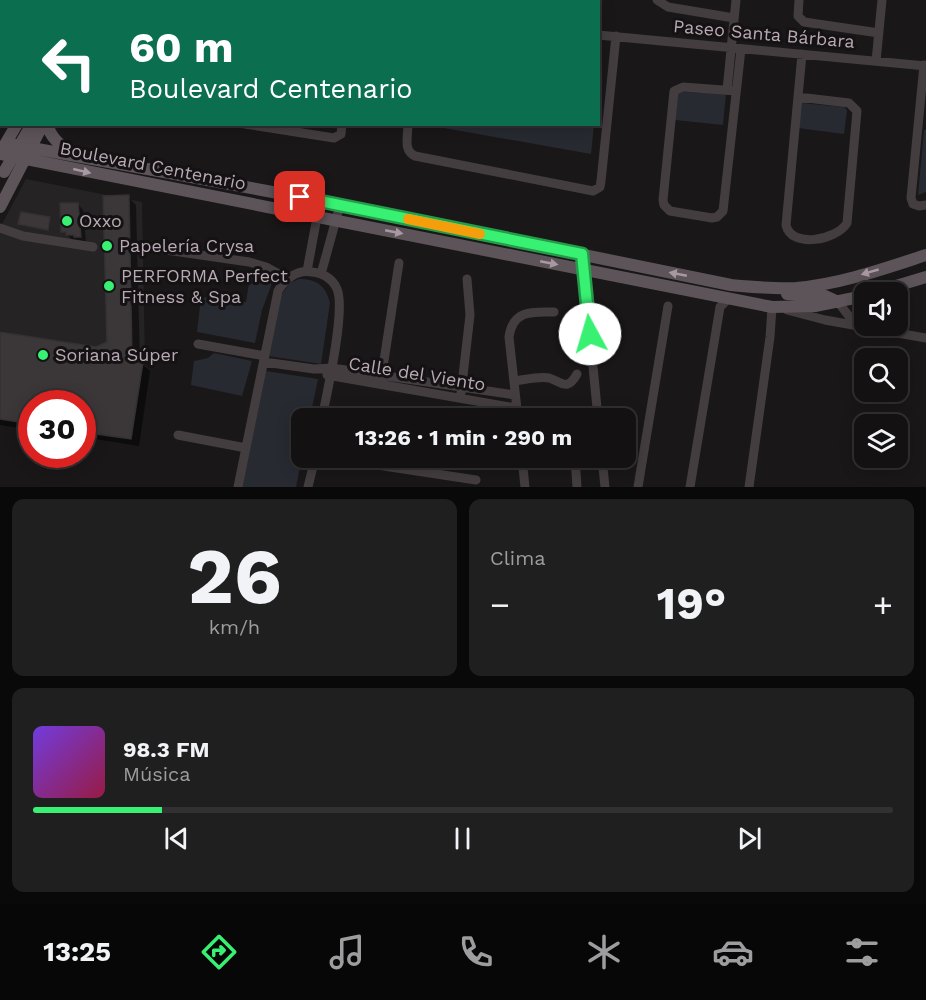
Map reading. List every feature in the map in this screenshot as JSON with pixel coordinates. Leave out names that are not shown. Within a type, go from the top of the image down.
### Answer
[{"type":"main road","points":[[0,154],[16,126]]},
{"type":"main road","points":[[0,181],[31,126]]},
{"type":"main road","points":[[1,199],[44,126]]},
{"type":"main road","points":[[46,126],[55,141],[73,155]]},
{"type":"main road","name":"Boulevard Centenario","points":[[0,142],[320,201],[731,285],[793,288],[836,282],[926,255]]},
{"type":"main road","name":"Boulevard Centenario","points":[[0,154],[584,270],[721,301],[776,307],[815,306],[854,298]]},
{"type":"main road","points":[[908,283],[926,277]]},
{"type":"main road","points":[[759,287],[767,291],[787,294],[825,296],[838,302]]},
{"type":"street","points":[[657,0],[668,7],[734,18]]},
{"type":"street","points":[[731,91],[683,87],[674,91],[663,200],[664,205],[670,211],[712,218],[723,212],[736,48],[734,18],[736,0]]},
{"type":"street","points":[[799,0],[798,16],[804,22],[879,33]]},
{"type":"street","points":[[876,61],[882,0]]},
{"type":"street","name":"Paseo Santa Bárbara","points":[[600,35],[925,65]]},
{"type":"street","points":[[408,126],[407,148],[410,154],[415,156],[593,190],[600,187],[616,36]]},
{"type":"street","points":[[798,97],[849,103],[857,111],[847,223],[844,228],[831,236],[816,240],[789,234],[786,225],[802,54]]},
{"type":"street","points":[[925,65],[922,125],[911,198],[913,204],[926,205]]},
{"type":"street","points":[[600,82],[611,83]]},
{"type":"street","points":[[274,127],[334,138],[341,134],[342,126]]},
{"type":"street","points":[[307,271],[320,201]]},
{"type":"street","points":[[321,274],[340,206]]},
{"type":"street","points":[[0,228],[23,236],[93,247]]},
{"type":"street","points":[[159,249],[249,262],[266,267],[288,279]]},
{"type":"street","points":[[582,254],[597,408]]},
{"type":"street","points":[[381,386],[399,263]]},
{"type":"street","points":[[238,487],[278,291],[288,279],[300,272],[321,274],[337,288],[340,300],[324,408]]},
{"type":"street","points":[[460,398],[470,315],[466,279]]},
{"type":"street","points":[[690,487],[721,301]]},
{"type":"street","points":[[838,302],[854,323]]},
{"type":"street","points":[[638,487],[668,306]]},
{"type":"street","points":[[749,487],[776,307],[854,324]]},
{"type":"street","points":[[516,408],[509,337],[514,322],[528,312],[554,312]]},
{"type":"street","points":[[908,334],[926,338]]},
{"type":"street","name":"Calle del Viento","points":[[198,344],[331,372],[381,386],[516,408]]},
{"type":"street","name":"Calle del Viento","points":[[331,372],[382,375],[515,395]]},
{"type":"street","points":[[514,381],[548,378],[564,385],[570,383],[577,374]]},
{"type":"street","points":[[178,435],[246,448]]},
{"type":"street","points":[[308,487],[313,468]]},
{"type":"street","points":[[397,468],[476,480]]},
{"type":"street","points":[[523,468],[525,487]]},
{"type":"street","points":[[576,468],[577,487]]},
{"type":"street","points":[[603,468],[605,487]]},
{"type":"shaded area","points":[[680,92],[726,93],[723,125],[675,120],[677,94]]},
{"type":"shaded area","points":[[801,103],[844,107],[847,110],[844,134],[798,128]]},
{"type":"shaded area","points":[[433,126],[594,126],[591,154]]},
{"type":"shaded area","points":[[924,130],[926,130],[926,192],[918,195]]},
{"type":"shaded area","points":[[26,179],[142,202],[145,360],[0,331],[0,228]]},
{"type":"shaded area","points":[[250,276],[272,283],[262,310],[255,343],[197,332],[201,297],[246,302]]},
{"type":"shaded area","points":[[299,279],[311,280],[320,285],[326,292],[330,303],[321,364],[268,356],[281,295],[290,283]]},
{"type":"shaded area","points":[[214,353],[252,361],[242,396],[191,385],[194,361],[208,358]]},
{"type":"shaded area","points":[[266,371],[318,379],[312,408],[291,408],[291,468],[300,468],[296,487],[242,487]]},
{"type":"building","points":[[129,195],[132,360],[143,362],[131,439],[96,434],[96,390],[18,390],[18,422],[0,419],[0,332],[96,347],[107,342],[103,196]]},
{"type":"building","name":"Oxxo","points":[[60,203],[78,203],[81,237],[61,232]]},
{"type":"building","points":[[21,212],[50,217],[48,230],[18,224]]},
{"type":"slow traffic","points":[[408,219],[480,234]]},
{"type":"place","name":"Oxxo","points":[[67,221]]},
{"type":"place","name":"Papelería Crysa","points":[[107,246]]},
{"type":"place","name":"PERFORMA Perfect Fitness & Spa","points":[[109,286]]},
{"type":"place","name":"Soriana Súper","points":[[43,355]]},
{"type":"route","points":[[300,197],[582,254],[590,334]]}]
